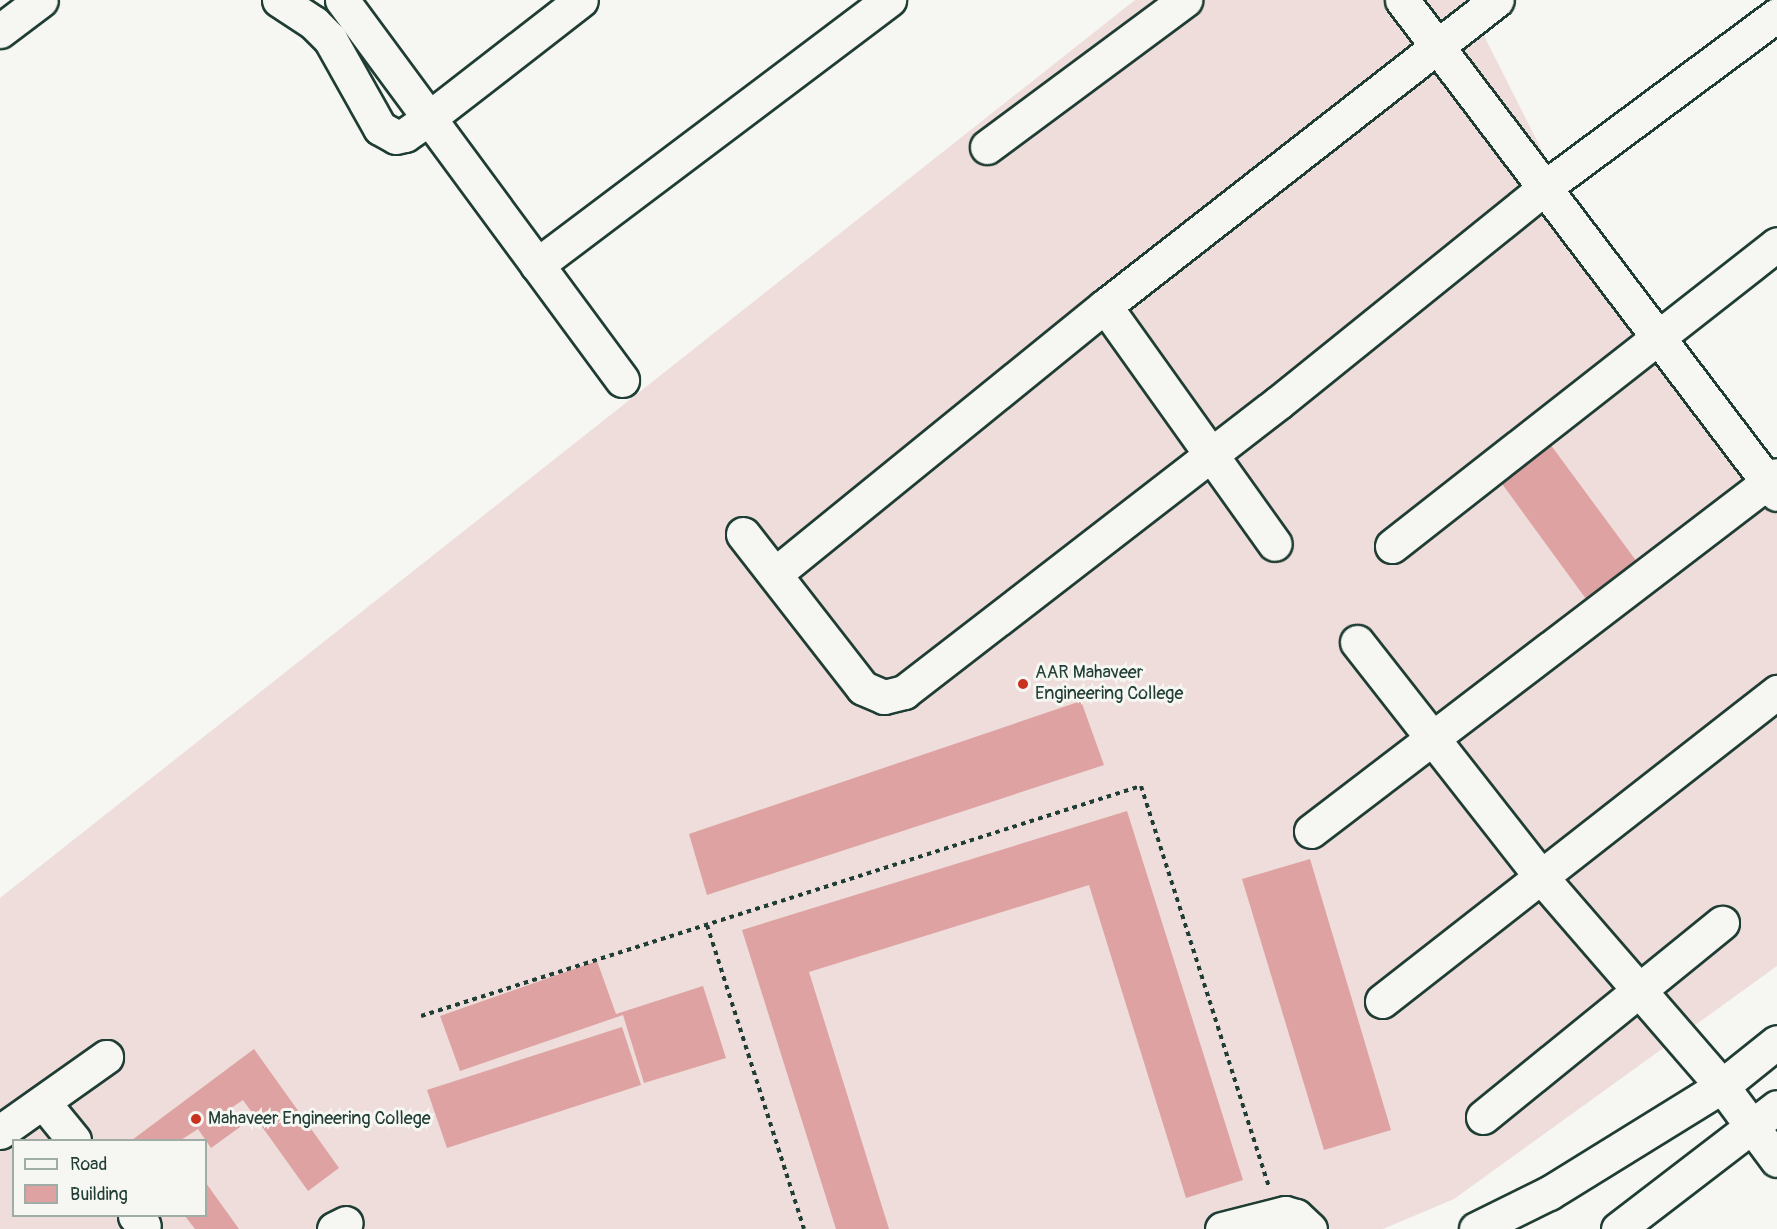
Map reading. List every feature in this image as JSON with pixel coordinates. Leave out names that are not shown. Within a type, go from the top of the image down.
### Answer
[{"type":"street","points":[[0,32],[41,0]]},
{"type":"street","points":[[279,0],[314,23],[330,39],[380,128],[388,135],[405,135],[581,0]]},
{"type":"street","points":[[342,0],[622,380]]},
{"type":"street","points":[[537,265],[889,0]]},
{"type":"street","points":[[987,147],[1185,0]]},
{"type":"street","points":[[1311,831],[1774,484],[1658,338],[1402,0]]},
{"type":"street","points":[[775,574],[1105,306],[1496,0]]},
{"type":"street","points":[[743,534],[863,687],[885,697],[904,692],[1211,454],[1544,188],[1777,15]]},
{"type":"street","points":[[1392,546],[1777,244]]},
{"type":"street","points":[[1105,306],[1275,544]]},
{"type":"street","points":[[1357,642],[1541,877],[1722,1086],[1777,1160]]},
{"type":"street","points":[[1382,1001],[1777,692]]},
{"type":"street","points":[[1483,1117],[1640,993],[1722,923]]},
{"type":"street","points":[[1476,1229],[1549,1193],[1722,1086],[1777,1042]]},
{"type":"street","points":[[0,1132],[106,1057]]},
{"type":"street","points":[[43,1102],[73,1139]]},
{"type":"street","points":[[1618,1229],[1777,1107]]},
{"type":"street","points":[[1222,1229],[1291,1214],[1310,1229]]},
{"type":"path","points":[[421,1016],[1141,786],[1278,1215]]},
{"type":"path","points":[[707,925],[804,1229]]},
{"type":"shaded area","name":"AAR Mahaveer Engineering College","points":[[1135,0],[1466,0],[1642,349],[1777,471],[1777,966],[1454,1199],[1383,1229],[0,1229],[0,898]]},
{"type":"building","points":[[1550,444],[1640,566],[1589,603],[1500,481]]},
{"type":"building","points":[[1081,701],[1104,765],[707,895],[689,834]]},
{"type":"building","points":[[1127,811],[1243,1180],[1186,1198],[1089,885],[809,972],[889,1229],[836,1229],[742,930]]},
{"type":"building","points":[[1310,859],[1391,1130],[1324,1150],[1242,879]]},
{"type":"building","points":[[597,961],[616,1014],[703,986],[726,1058],[644,1083],[623,1015],[460,1071],[440,1016]]},
{"type":"building","points":[[622,1027],[641,1085],[447,1148],[427,1090]]},
{"type":"building","name":"Mahaveer Engineering College","points":[[254,1049],[339,1168],[308,1191],[243,1100],[228,1110],[240,1127],[211,1148],[198,1129],[183,1139],[133,1139]]},
{"type":"building","name":"Mahaveer Engineering College","points":[[207,1184],[239,1229],[195,1229],[186,1217],[207,1217]]},
{"type":"place","name":"AAR Mahaveer Engineering College","points":[[1023,684]]},
{"type":"place","name":"Mahaveer Engineering College","points":[[196,1119]]}]
